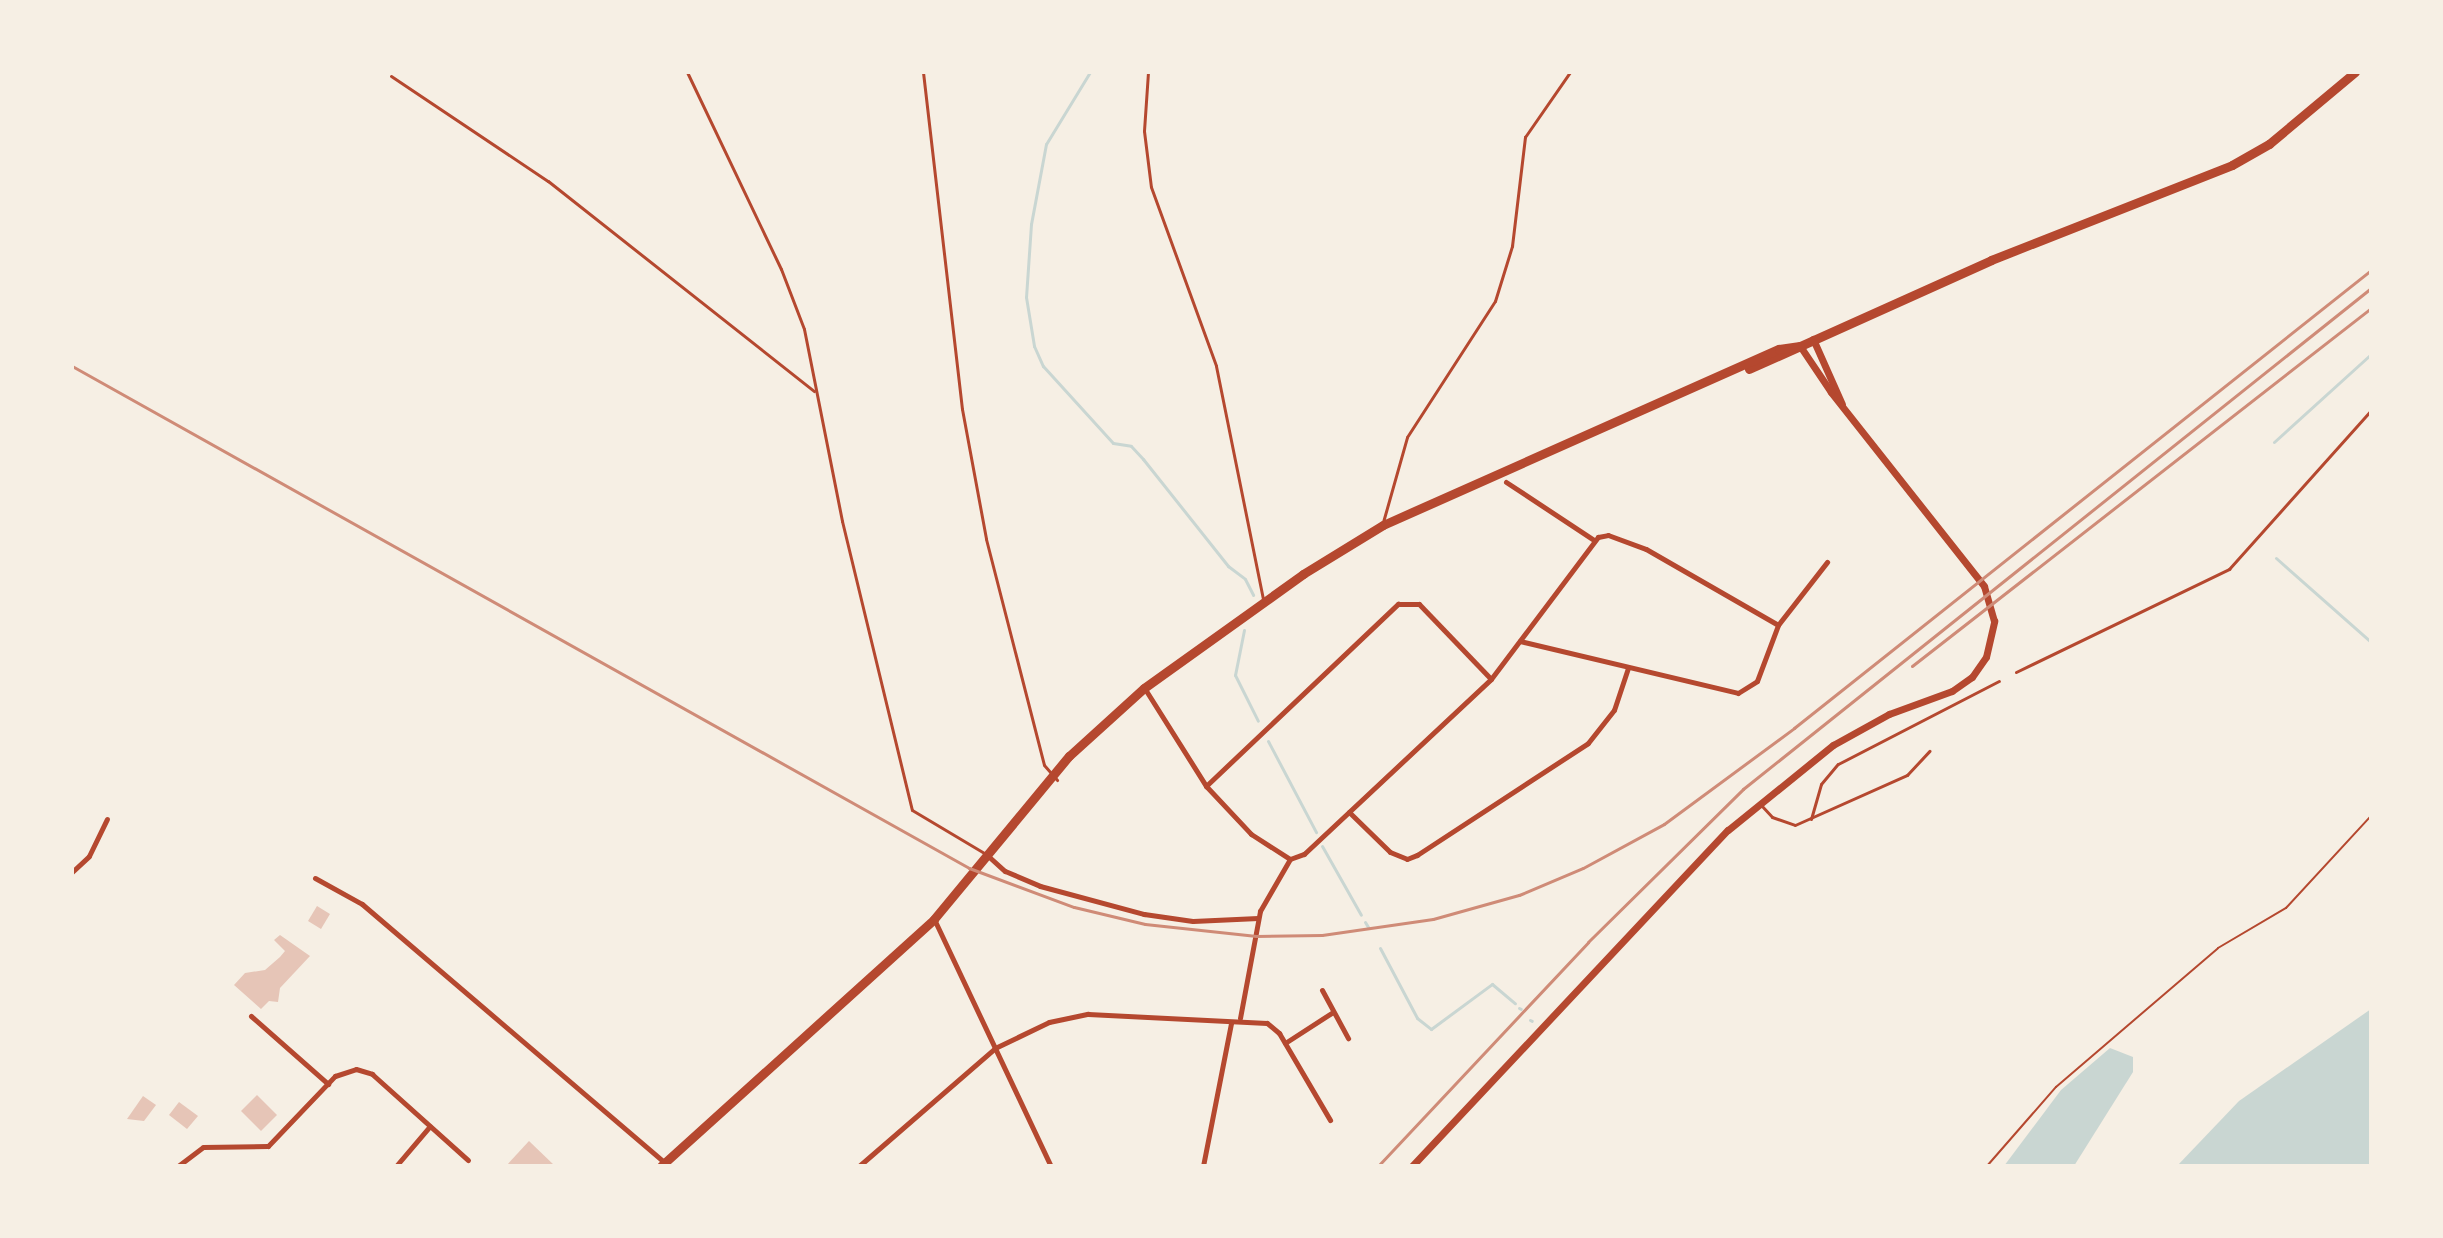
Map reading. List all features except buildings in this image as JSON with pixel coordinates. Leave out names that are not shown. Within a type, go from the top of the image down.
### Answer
[{"type":"main road","points":[[662,1164],[934,919],[1054,778],[1144,688],[1263,603],[1383,525],[1704,385],[1779,349],[1800,346],[1991,260],[2232,165],[2307,115],[2355,72]]},
{"type":"street","points":[[1813,339],[1844,410]]},
{"type":"street","points":[[1412,1166],[1728,830],[1852,733],[1962,685],[1980,668],[1992,640],[1990,597],[1962,556],[1844,410],[1800,346]]},
{"type":"street","points":[[1506,482],[1594,540]]},
{"type":"street","points":[[1240,1018],[1258,918],[1290,859],[1304,854],[1491,679],[1594,540],[1608,535],[1630,542],[1778,625]]},
{"type":"street","points":[[1520,641],[1738,693],[1761,674],[1778,625],[1827,562]]},
{"type":"street","points":[[1206,786],[1406,601],[1419,604],[1491,679]]},
{"type":"street","points":[[1349,812],[1390,852],[1407,859],[1417,855],[1588,743],[1614,710],[1628,668]]},
{"type":"street","points":[[1144,688],[1206,786],[1251,834],[1290,859]]},
{"type":"street","points":[[72,872],[83,865],[107,819]]},
{"type":"street","points":[[987,855],[1005,871],[1040,886],[1117,908],[1193,921],[1258,918]]},
{"type":"street","points":[[315,878],[362,904],[662,1164]]},
{"type":"street","points":[[934,919],[1051,1166]]},
{"type":"street","points":[[1322,990],[1348,1038]]},
{"type":"street","points":[[1285,1043],[1333,1012]]},
{"type":"street","points":[[859,1166],[995,1048],[1049,1022],[1088,1014],[1231,1023],[1240,1018],[1267,1023],[1285,1043],[1330,1120]]},
{"type":"street","points":[[251,1016],[328,1084]]},
{"type":"street","points":[[1203,1166],[1231,1023]]},
{"type":"street","points":[[178,1166],[203,1147],[268,1146],[328,1084],[347,1069],[364,1070],[468,1160]]},
{"type":"street","points":[[396,1166],[430,1126]]},
{"type":"lane","points":[[687,72],[786,279],[809,348],[816,393],[912,810],[987,855]]},
{"type":"lane","points":[[923,72],[966,430],[986,539],[1044,765],[1054,778]]},
{"type":"lane","points":[[1148,72],[1144,131],[1151,187],[1216,366],[1263,603]]},
{"type":"lane","points":[[1383,525],[1407,437],[1495,301],[1512,246],[1525,137],[1570,72]]},
{"type":"lane","points":[[391,76],[548,181],[816,393]]},
{"type":"lane","points":[[2016,672],[2213,580],[2254,544],[2371,410]]},
{"type":"lane","points":[[1811,819],[1821,784],[1864,747],[1999,681]]},
{"type":"lane","points":[[1760,804],[1772,817],[1785,824],[1811,819],[1907,775],[1929,751]]},
{"type":"path","points":[[1987,1166],[2056,1087],[2218,948],[2286,908],[2371,816]]},
{"type":"shaded area","points":[[2371,1009],[2371,1166],[2177,1166],[2239,1101]]},
{"type":"shaded area","points":[[2110,1048],[2133,1057],[2133,1072],[2074,1166],[2004,1166],[2061,1090]]},
{"type":"waterway","points":[[1090,72],[1046,144],[1031,224],[1026,297],[1034,346],[1043,366],[1113,443],[1131,446],[1143,459],[1228,566],[1245,579],[1253,595]]},
{"type":"waterway","points":[[2274,442],[2371,354]]},
{"type":"waterway","points":[[2276,558],[2371,642]]},
{"type":"waterway","points":[[1244,630],[1235,675],[1258,721]]},
{"type":"waterway","points":[[1268,741],[1316,832]]},
{"type":"waterway","points":[[1322,846],[1361,915]]},
{"type":"waterway","points":[[1365,922],[1368,927]]},
{"type":"waterway","points":[[1380,948],[1417,1018],[1431,1029],[1492,984],[1515,1003]]},
{"type":"railway","points":[[72,366],[969,868],[1074,907],[1145,924],[1256,936],[1322,935],[1433,919],[1519,895],[1583,868],[1664,824],[1794,728],[2371,270]]},
{"type":"railway","points":[[1378,1166],[1588,942],[1743,789],[2371,288]]},
{"type":"railway","points":[[1912,666],[2371,308]]}]
